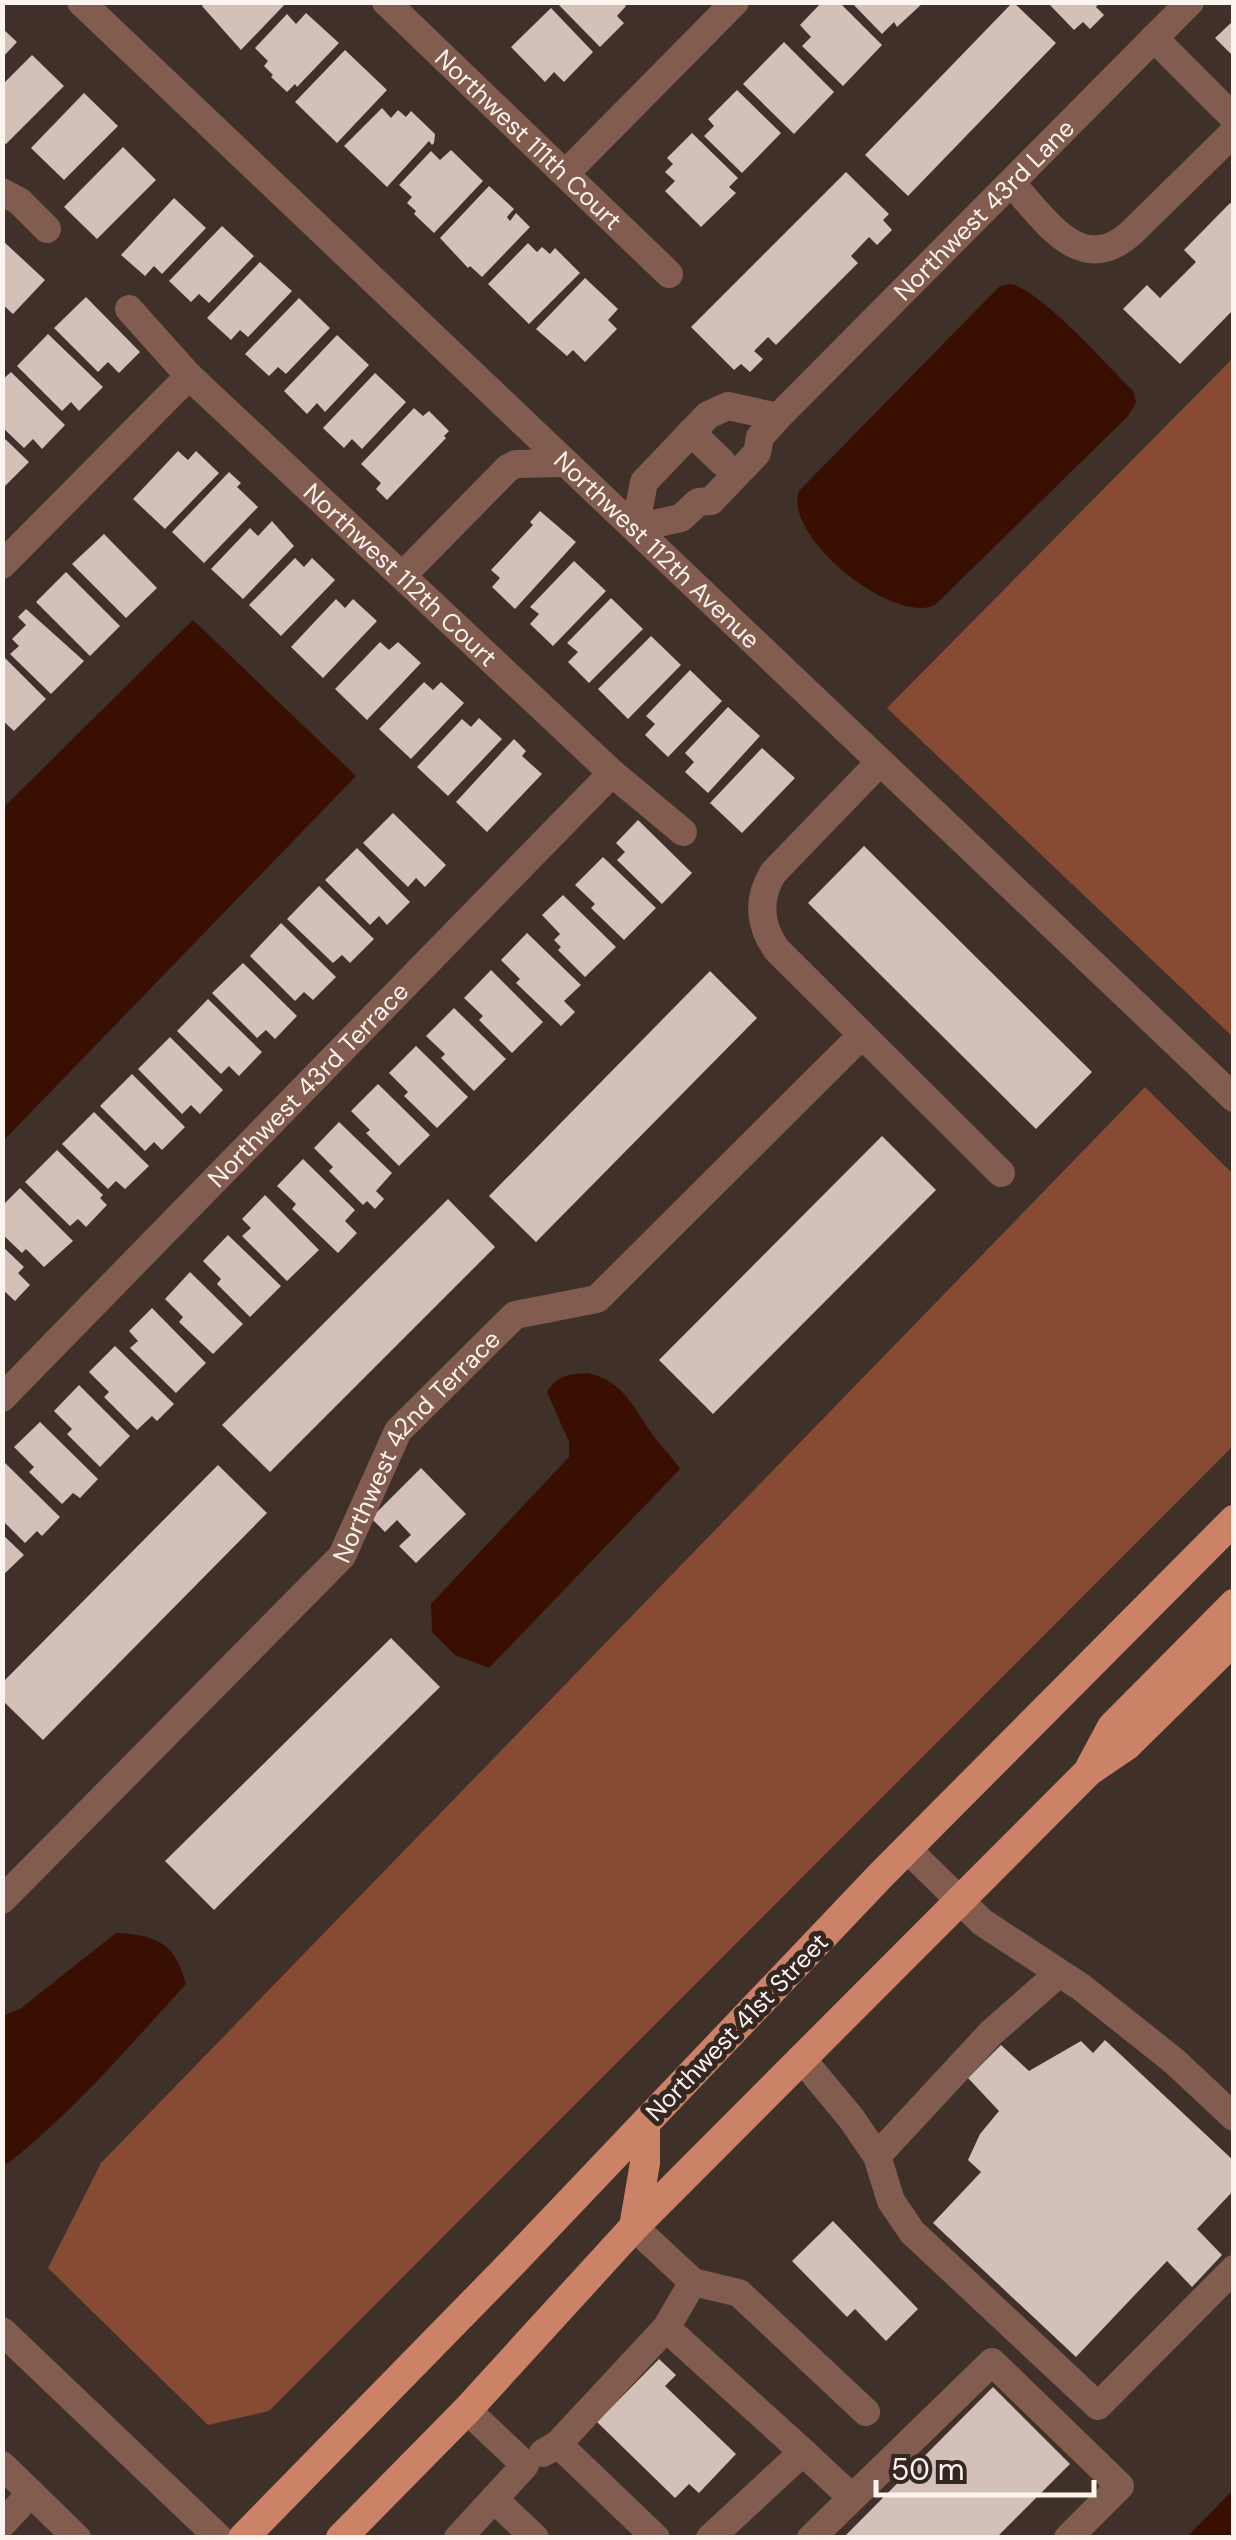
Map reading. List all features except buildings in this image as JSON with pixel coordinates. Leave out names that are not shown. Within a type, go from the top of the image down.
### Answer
[{"type":"main road","name":"Northwest 41st Street","points":[[243,2538],[907,1849],[1234,1520]]},
{"type":"main road","points":[[1089,1771],[1112,1727],[1234,1604]]},
{"type":"main road","points":[[341,2538],[467,2410],[634,2227],[801,2058],[1089,1771],[1127,1745],[1234,1640]]},
{"type":"main road","points":[[634,2227],[646,2164],[645,2123]]},
{"type":"street","name":"Northwest 112th Avenue","points":[[82,2],[1234,1098]]},
{"type":"street","name":"Northwest 111th Court","points":[[386,2],[669,274]]},
{"type":"street","points":[[566,173],[735,2]]},
{"type":"street","name":"Northwest 43rd Lane","points":[[635,528],[681,518],[698,502],[712,501],[756,453],[769,427],[1190,2]]},
{"type":"street","points":[[1154,38],[1234,118]]},
{"type":"street","points":[[1012,182],[1064,239],[1095,251],[1120,242],[1234,132]]},
{"type":"street","points":[[2,192],[20,201],[47,228]]},
{"type":"street","name":"Northwest 112th Court","points":[[129,309],[189,376],[612,773],[683,832]]},
{"type":"street","points":[[2,566],[189,376]]},
{"type":"street","points":[[635,528],[644,482],[708,415],[728,406],[769,427]]},
{"type":"street","name":"Northwest 43rd Lane","points":[[698,502],[697,488],[744,439],[769,427]]},
{"type":"street","points":[[691,432],[722,462]]},
{"type":"street","points":[[402,575],[508,468],[516,464],[566,463]]},
{"type":"street","points":[[879,763],[772,873],[762,894],[766,930],[778,950],[861,1036],[1001,1173]]},
{"type":"street","name":"Northwest 43rd Terrace","points":[[2,1398],[612,773]]},
{"type":"street","name":"Northwest 42nd Terrace","points":[[2,1900],[342,1556],[398,1431],[515,1316],[597,1298],[861,1036]]},
{"type":"street","points":[[907,1849],[982,1922],[1080,1987],[1174,2061],[1234,2117]]},
{"type":"street","points":[[877,2156],[991,2033],[1058,1974]]},
{"type":"street","points":[[801,2058],[852,2118],[877,2156],[891,2201],[912,2232],[1098,2406],[1234,2269]]},
{"type":"street","points":[[634,2227],[693,2282],[739,2293],[866,2412]]},
{"type":"street","points":[[458,2538],[526,2465],[558,2444],[666,2328],[693,2282]]},
{"type":"street","points":[[666,2328],[850,2497]]},
{"type":"street","points":[[2,2331],[219,2538]]},
{"type":"street","points":[[811,2538],[992,2362],[1120,2486],[1068,2538]]},
{"type":"street","points":[[467,2410],[526,2465]]},
{"type":"street","points":[[558,2444],[656,2538]]},
{"type":"street","points":[[710,2538],[803,2452]]},
{"type":"street","points":[[2,2465],[77,2538]]},
{"type":"street","points":[[2,2524],[31,2494]]},
{"type":"street","points":[[494,2499],[535,2538]]},
{"type":"shaded area","points":[[1010,284],[1038,299],[1073,330],[1133,391],[1136,402],[1128,416],[935,605],[917,608],[894,602],[870,590],[824,553],[799,510],[799,491],[1000,286]]},
{"type":"shaded area","points":[[1233,358],[1233,1037],[887,708]]},
{"type":"shaded area","points":[[193,620],[356,776],[3,1141],[3,808]]},
{"type":"shaded area","points":[[1145,1087],[1233,1174],[1233,1446],[269,2411],[208,2425],[48,2268],[101,2163]]},
{"type":"shaded area","points":[[588,1373],[610,1382],[625,1395],[680,1469],[489,1668],[455,1655],[432,1632],[431,1604],[569,1457],[569,1442],[547,1392],[564,1376]]},
{"type":"shaded area","points":[[116,1933],[143,1936],[162,1944],[176,1959],[186,1984],[78,2101],[7,2164],[2,2160],[3,2016],[20,2009]]},
{"type":"shaded area","points":[[1233,2490],[1233,2537],[1187,2537]]}]
